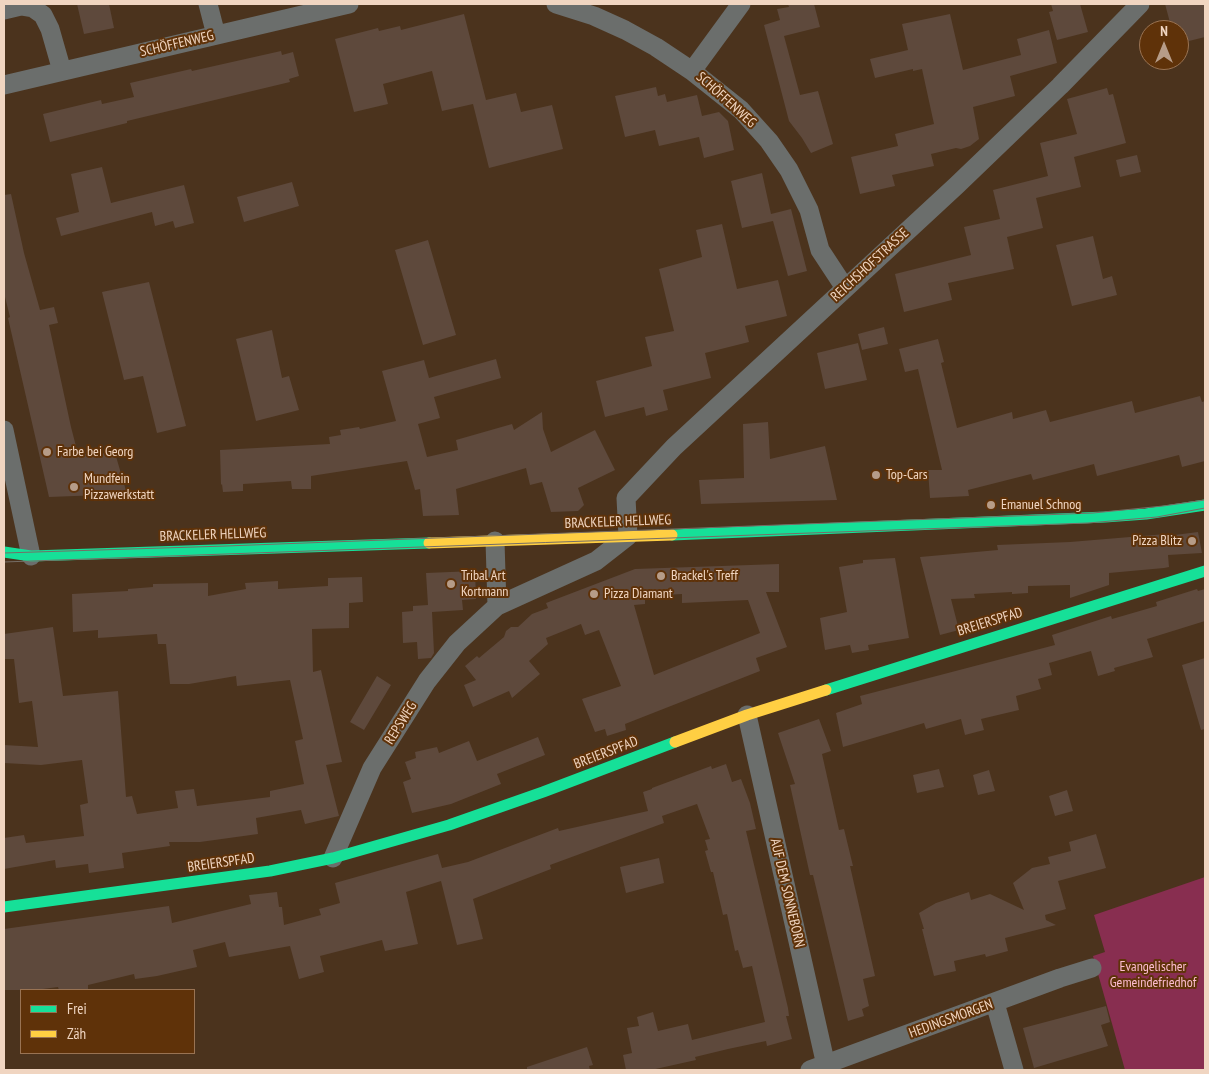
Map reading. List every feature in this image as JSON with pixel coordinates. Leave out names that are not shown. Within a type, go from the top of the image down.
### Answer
[{"type":"street","points":[[208,4],[216,35]]},
{"type":"street","name":"SCHÖFFENWEG","points":[[4,85],[350,4]]},
{"type":"street","name":"SCHÖFFENWEG","points":[[556,4],[594,16],[656,47],[692,70],[741,110],[769,141],[801,192],[809,210],[820,250],[845,288]]},
{"type":"street","points":[[692,70],[741,4]]},
{"type":"street","name":"REICHSHOFSTRASSE","points":[[628,536],[626,498],[680,441],[964,179],[1060,86],[1140,4]]},
{"type":"street","points":[[4,10],[21,6],[33,8],[43,15],[50,29],[62,70]]},
{"type":"street","points":[[4,430],[31,556]]},
{"type":"street","name":"BRACKELER HELLWEG","points":[[4,552],[31,556],[739,533],[1105,517],[1146,514],[1205,505]]},
{"type":"street","name":"REPSWEG","points":[[333,858],[372,768],[427,681],[457,643],[497,606],[596,561],[628,536]]},
{"type":"street","points":[[495,541],[497,606]]},
{"type":"street","name":"BRACKELER HELLWEG","points":[[4,563],[31,556]]},
{"type":"street","name":"BREIERSPFAD","points":[[4,907],[270,871],[333,858],[449,825],[543,792],[747,715],[1205,571]]},
{"type":"street","name":"AUF DEM SONNEBORN","points":[[747,715],[821,1068]]},
{"type":"street","name":"HEDINGSMORGEN","points":[[821,1068],[1060,978],[1092,968]]},
{"type":"street","points":[[995,1003],[1014,1070]]},
{"type":"green space","name":"Evangelischer Gemeindefriedhof","points":[[1205,877],[1205,1070],[1125,1070],[1093,956],[1105,952],[1094,915]]},
{"type":"building","points":[[77,4],[109,4],[114,28],[84,34]]},
{"type":"building","points":[[788,4],[814,4],[820,27],[784,36],[800,95],[818,91],[833,144],[811,153],[789,121],[764,25],[780,20],[777,9],[789,7]]},
{"type":"building","points":[[1051,4],[1080,4],[1088,32],[1057,40],[1049,12],[1053,11]]},
{"type":"building","points":[[1165,4],[1205,4],[1205,37],[1189,41],[1189,20],[1169,20]]},
{"type":"building","points":[[464,14],[486,100],[516,93],[521,112],[552,105],[563,149],[489,168],[473,104],[442,111],[432,71],[383,84],[388,104],[354,112],[335,39],[378,28],[379,31],[400,26],[401,30]]},
{"type":"building","points":[[950,14],[963,70],[1021,55],[1017,39],[1049,30],[1057,63],[1010,76],[1015,96],[973,107],[979,139],[970,146],[931,154],[934,166],[892,175],[895,186],[860,194],[851,157],[898,146],[895,134],[934,124],[922,69],[913,71],[913,69],[875,78],[870,59],[908,50],[902,24]]},
{"type":"building","points":[[281,51],[282,55],[293,52],[299,76],[289,79],[290,82],[127,121],[127,123],[50,142],[43,114],[101,100],[102,104],[134,97],[130,83]]},
{"type":"building","points":[[656,87],[658,96],[665,94],[667,102],[697,95],[702,116],[719,112],[728,121],[734,150],[704,158],[699,137],[659,146],[655,130],[625,137],[615,96]]},
{"type":"building","points":[[1107,88],[1109,95],[1113,94],[1126,143],[1074,157],[1081,187],[1036,198],[1043,228],[1007,237],[1014,269],[948,283],[952,300],[904,312],[895,274],[971,255],[964,227],[1000,219],[993,190],[1048,176],[1040,143],[1077,134],[1067,99]]},
{"type":"building","points":[[1137,155],[1141,172],[1120,177],[1116,160]]},
{"type":"building","points":[[102,167],[111,203],[184,185],[194,223],[175,228],[173,221],[155,226],[152,212],[61,236],[56,218],[79,212],[71,174]]},
{"type":"building","points":[[762,173],[771,214],[791,209],[807,271],[788,276],[773,221],[742,228],[731,181]]},
{"type":"building","points":[[292,182],[299,206],[244,222],[237,197]]},
{"type":"building","points":[[11,194],[24,253],[40,310],[54,307],[58,323],[49,325],[78,454],[115,453],[127,494],[49,497],[4,293],[4,195]]},
{"type":"building","points":[[722,224],[737,289],[778,280],[787,316],[745,326],[749,342],[705,353],[711,378],[663,390],[668,410],[646,416],[644,407],[605,417],[596,381],[652,366],[645,337],[674,331],[659,269],[702,257],[696,230]]},
{"type":"building","points":[[1093,236],[1103,279],[1112,276],[1117,295],[1072,306],[1056,245]]},
{"type":"building","points":[[428,240],[456,335],[423,345],[395,250]]},
{"type":"building","points":[[149,282],[186,426],[157,433],[143,376],[124,380],[102,292]]},
{"type":"building","points":[[884,327],[888,344],[862,350],[858,334]]},
{"type":"building","points":[[272,330],[282,378],[289,376],[299,410],[256,421],[236,339]]},
{"type":"building","points":[[938,339],[944,362],[941,363],[957,428],[1012,412],[1013,419],[1046,410],[1050,422],[1132,401],[1135,413],[1200,396],[1202,402],[1205,401],[1205,461],[1182,467],[1179,455],[1097,476],[1094,464],[1033,480],[1031,474],[968,490],[969,496],[930,498],[928,470],[942,470],[918,369],[905,372],[899,349]]},
{"type":"building","points":[[858,343],[867,380],[825,389],[817,353]]},
{"type":"building","points":[[496,359],[501,378],[434,397],[440,418],[418,424],[427,457],[458,450],[456,440],[512,424],[514,430],[542,412],[543,429],[551,452],[595,430],[615,470],[578,488],[584,505],[578,511],[551,512],[542,482],[530,485],[526,468],[456,489],[459,515],[423,516],[420,489],[415,490],[407,461],[311,476],[311,489],[292,489],[291,481],[243,484],[243,491],[223,492],[220,450],[330,444],[329,437],[341,435],[340,430],[359,427],[360,429],[396,421],[382,371],[424,360],[429,378]]},
{"type":"building","points":[[768,422],[770,459],[825,446],[837,500],[701,504],[699,480],[744,478],[743,424]]},
{"type":"building","points":[[1198,532],[1202,553],[1168,555],[1169,567],[1109,573],[1109,585],[1070,598],[1070,585],[1028,586],[1028,593],[974,594],[975,598],[951,599],[959,630],[940,635],[920,557],[998,550],[997,545],[1070,542],[1166,534],[1167,536]]},
{"type":"building","points":[[895,558],[909,638],[868,645],[869,650],[852,653],[850,645],[825,650],[820,618],[847,612],[839,567],[863,563],[863,560]]},
{"type":"building","points":[[779,564],[779,592],[766,592],[787,647],[756,658],[760,671],[625,724],[626,730],[607,736],[605,729],[595,732],[582,699],[621,686],[599,630],[585,635],[581,624],[546,638],[548,644],[529,661],[540,674],[512,698],[509,691],[473,707],[464,685],[476,680],[465,666],[477,656],[479,658],[504,637],[506,631],[511,627],[518,627],[532,614],[548,608],[546,603],[635,569]],"holes":[[[682,594],[682,603],[748,600],[760,633],[654,675],[634,605],[645,604],[645,596]]]},
{"type":"building","points":[[475,571],[476,599],[462,600],[463,610],[432,612],[434,653],[431,658],[418,659],[417,642],[403,643],[402,612],[413,611],[413,606],[428,605],[426,573]]},
{"type":"building","points":[[362,577],[363,602],[349,603],[349,628],[312,629],[313,672],[321,670],[342,762],[326,765],[339,816],[305,824],[301,810],[256,818],[258,834],[200,842],[169,842],[170,846],[122,853],[124,868],[89,873],[88,864],[56,868],[55,860],[4,869],[4,838],[24,835],[26,843],[84,836],[80,805],[88,803],[82,760],[41,765],[4,763],[4,745],[38,747],[32,701],[19,703],[14,659],[4,659],[4,634],[53,627],[63,696],[118,691],[126,797],[132,796],[137,814],[178,808],[175,791],[194,789],[197,806],[270,797],[270,791],[304,784],[295,741],[303,739],[290,680],[237,686],[236,676],[189,684],[170,684],[166,644],[158,644],[157,634],[98,638],[98,630],[73,632],[72,594],[128,591],[128,589],[153,587],[153,584],[208,583],[208,596],[246,589],[245,583],[278,581],[278,589],[328,586],[328,578]]},
{"type":"building","points":[[1197,589],[1198,591],[1205,589],[1205,621],[1147,639],[1153,657],[1114,668],[1115,671],[1098,676],[1091,651],[1049,663],[1052,675],[1038,679],[1041,689],[1016,696],[1019,710],[981,719],[984,730],[965,735],[961,719],[926,729],[924,723],[843,747],[836,713],[862,704],[860,696],[1055,645],[1052,635],[1111,616],[1112,619],[1157,606],[1156,602]]},
{"type":"building","points":[[1205,658],[1205,729],[1201,730],[1182,665]]},
{"type":"building","points":[[377,676],[391,685],[364,730],[350,722]]},
{"type":"building","points":[[819,719],[831,751],[822,754],[839,830],[844,829],[853,866],[850,866],[875,976],[863,979],[869,1006],[862,1009],[864,1016],[848,1021],[813,875],[810,875],[790,785],[795,784],[778,733]]},
{"type":"building","points":[[538,737],[545,755],[497,774],[501,784],[451,804],[412,813],[403,782],[411,779],[405,762],[416,758],[415,752],[437,747],[439,753],[469,741],[477,761]]},
{"type":"building","points":[[726,764],[732,782],[741,779],[750,803],[756,829],[746,831],[788,1008],[789,1016],[786,1016],[792,1039],[767,1046],[766,1041],[728,1049],[695,1057],[696,1060],[651,1070],[626,1070],[623,1055],[632,1053],[627,1028],[639,1026],[637,1017],[653,1012],[658,1031],[688,1024],[692,1040],[765,1022],[752,966],[743,968],[738,950],[735,951],[727,914],[723,915],[713,872],[711,872],[705,851],[708,850],[705,840],[710,839],[697,804],[662,816],[664,823],[550,865],[551,869],[473,899],[483,939],[457,945],[441,881],[406,892],[418,944],[385,951],[382,940],[320,956],[324,972],[299,979],[290,946],[229,957],[225,942],[193,950],[197,967],[157,976],[135,979],[134,974],[88,985],[88,989],[59,989],[58,987],[4,990],[4,929],[169,906],[172,923],[251,904],[249,895],[277,892],[279,907],[282,907],[284,925],[321,915],[319,909],[340,903],[335,883],[438,854],[442,868],[468,862],[558,828],[559,831],[648,811],[643,792],[711,766],[712,769]]},
{"type":"building","points":[[939,769],[944,787],[917,793],[913,775]]},
{"type":"building","points":[[989,770],[995,791],[978,795],[973,775]]},
{"type":"building","points":[[1067,790],[1073,811],[1055,816],[1049,796]]},
{"type":"building","points":[[1096,834],[1106,868],[1058,881],[1066,909],[1045,915],[1046,920],[1056,925],[1005,938],[1008,951],[986,957],[985,954],[954,961],[956,971],[934,976],[919,913],[936,903],[969,892],[971,900],[990,894],[1024,910],[1013,883],[1032,868],[1050,864],[1048,857],[1071,851],[1069,842]]},
{"type":"building","points":[[659,858],[664,883],[626,893],[620,867]]},
{"type":"building","points":[[1106,1006],[1110,1022],[1101,1025],[1108,1046],[1034,1068],[1023,1028]]},
{"type":"building","points":[[587,1047],[593,1065],[589,1066],[590,1070],[527,1070],[527,1067]]},
{"type":"tram line","points":[[4,553],[1093,513],[1205,500]]},
{"type":"tram line","points":[[4,562],[1088,523],[1157,517],[1205,508]]},
{"type":"traffic: fast","points":[[672,535],[1105,517],[1146,514],[1205,505]]},
{"type":"traffic: fast","points":[[4,552],[31,556],[429,543]]},
{"type":"traffic: fast","points":[[826,690],[1205,571]]},
{"type":"traffic: fast","points":[[4,907],[270,871],[333,858],[449,825],[675,742]]},
{"type":"traffic: slow","points":[[429,543],[672,535]]},
{"type":"traffic: slow","points":[[675,742],[747,715],[826,690]]},
{"type":"place","name":"Farbe bei Georg","points":[[47,452]]},
{"type":"place","name":"Top-Cars","points":[[876,475]]},
{"type":"place","name":"Mundfein Pizzawerkstatt","points":[[74,487]]},
{"type":"place","name":"Emanuel Schnog","points":[[991,505]]},
{"type":"place","name":"Pizza Blitz","points":[[1192,541]]},
{"type":"place","name":"Brackel's Treff","points":[[661,576]]},
{"type":"place","name":"Tribal Art Kortmann","points":[[451,584]]},
{"type":"place","name":"Pizza Diamant","points":[[594,594]]}]
